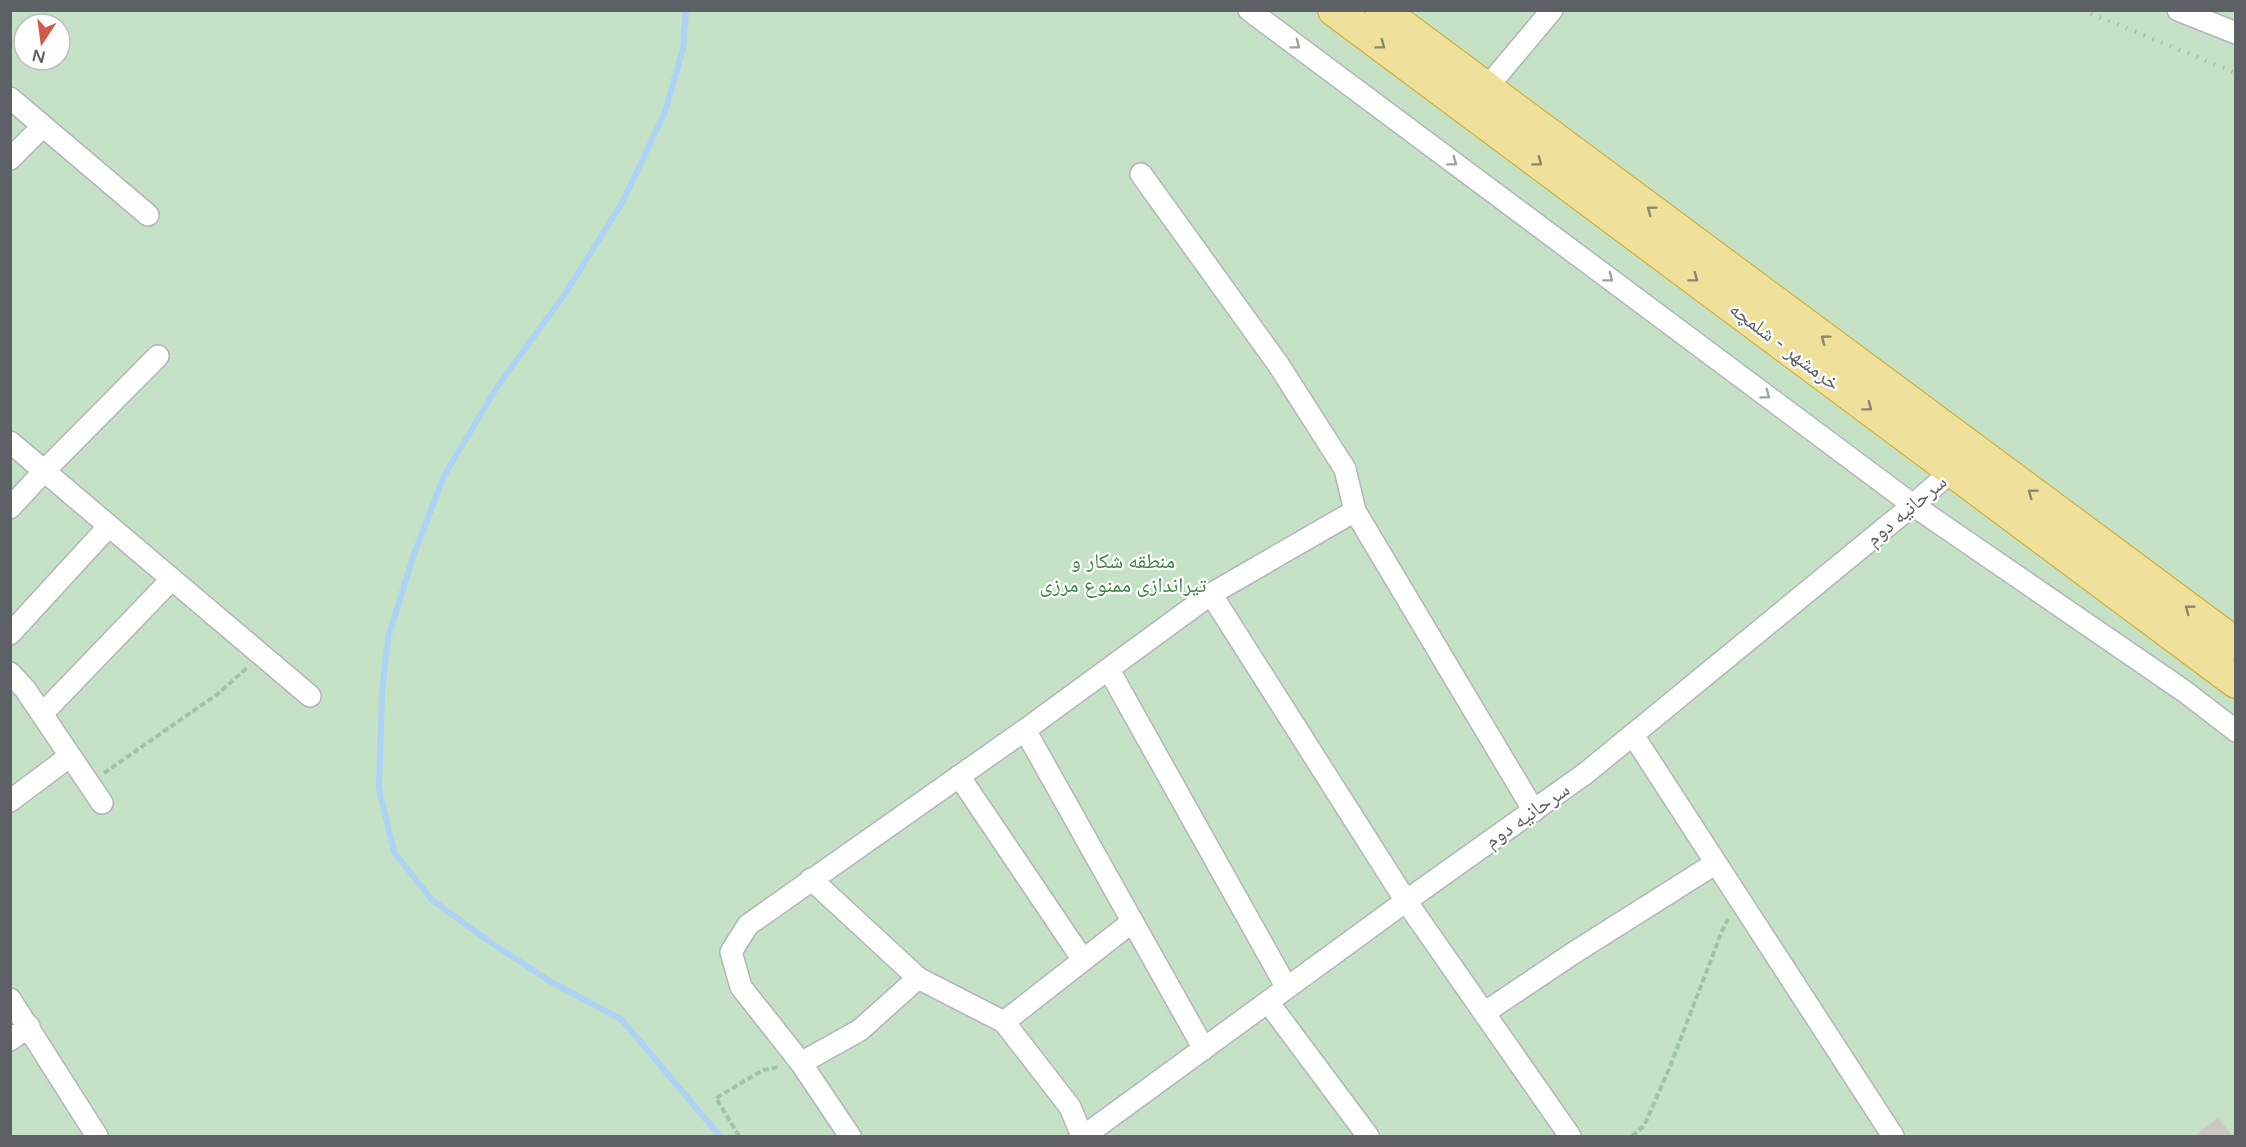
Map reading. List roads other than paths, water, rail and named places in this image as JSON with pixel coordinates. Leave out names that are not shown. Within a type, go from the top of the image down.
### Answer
[{"type":"highway","name":"خرمشهر - شلمچه","points":[[1334,10],[1477,99],[2235,644]]},
{"type":"highway","name":"خرمشهر - شلمچه","points":[[1381,10],[1477,99],[1953,470],[2235,682]]},
{"type":"street","points":[[1250,10],[1913,505],[2184,691],[2235,731]]},
{"type":"street","points":[[1477,99],[1552,10]]},
{"type":"street","points":[[2178,10],[2235,33]]},
{"type":"street","points":[[10,98],[148,215]]},
{"type":"street","points":[[10,159],[43,126]]},
{"type":"street","points":[[1142,174],[1278,364],[1345,469],[1355,511],[1534,811]]},
{"type":"street","points":[[10,508],[158,356]]},
{"type":"street","points":[[10,442],[310,696]]},
{"type":"street","name":"سرحانیه دوم","points":[[1083,1137],[1406,901],[1586,773],[1953,470]]},
{"type":"street","points":[[850,1137],[801,1063],[741,987],[731,952],[748,925],[1109,670],[1211,594],[1355,511]]},
{"type":"street","points":[[10,634],[109,526]]},
{"type":"street","points":[[42,714],[172,579]]},
{"type":"street","points":[[1211,594],[1406,901],[1570,1137]]},
{"type":"street","points":[[1109,670],[1287,988]]},
{"type":"street","points":[[15,687],[42,714],[102,803]]},
{"type":"street","points":[[1025,730],[1204,1049]]},
{"type":"street","points":[[1633,735],[1893,1137]]},
{"type":"street","points":[[10,801],[70,756]]},
{"type":"street","points":[[959,776],[1083,960]]},
{"type":"street","points":[[1484,1013],[1575,952],[1716,863]]},
{"type":"street","points":[[811,879],[918,978],[1004,1022],[1070,1107],[1083,1137]]},
{"type":"street","points":[[1004,1022],[1132,922]]},
{"type":"street","points":[[801,1063],[860,1030],[918,978]]},
{"type":"street","points":[[10,999],[29,1026],[96,1137]]},
{"type":"street","points":[[1268,1002],[1368,1137]]},
{"type":"street","points":[[10,1040],[29,1026]]},
{"type":"waterway","points":[[686,10],[683,49],[665,112],[623,201],[565,294],[497,387],[444,476],[413,557],[388,638],[382,692],[379,789],[394,852],[432,900],[548,980],[622,1020],[720,1136]]},
{"type":"railway","points":[[2082,10],[2236,73]]},
{"type":"park label","name":"منطقه شکار و تیراندازی ممنوع مرزی","points":[[1123,573]]}]
